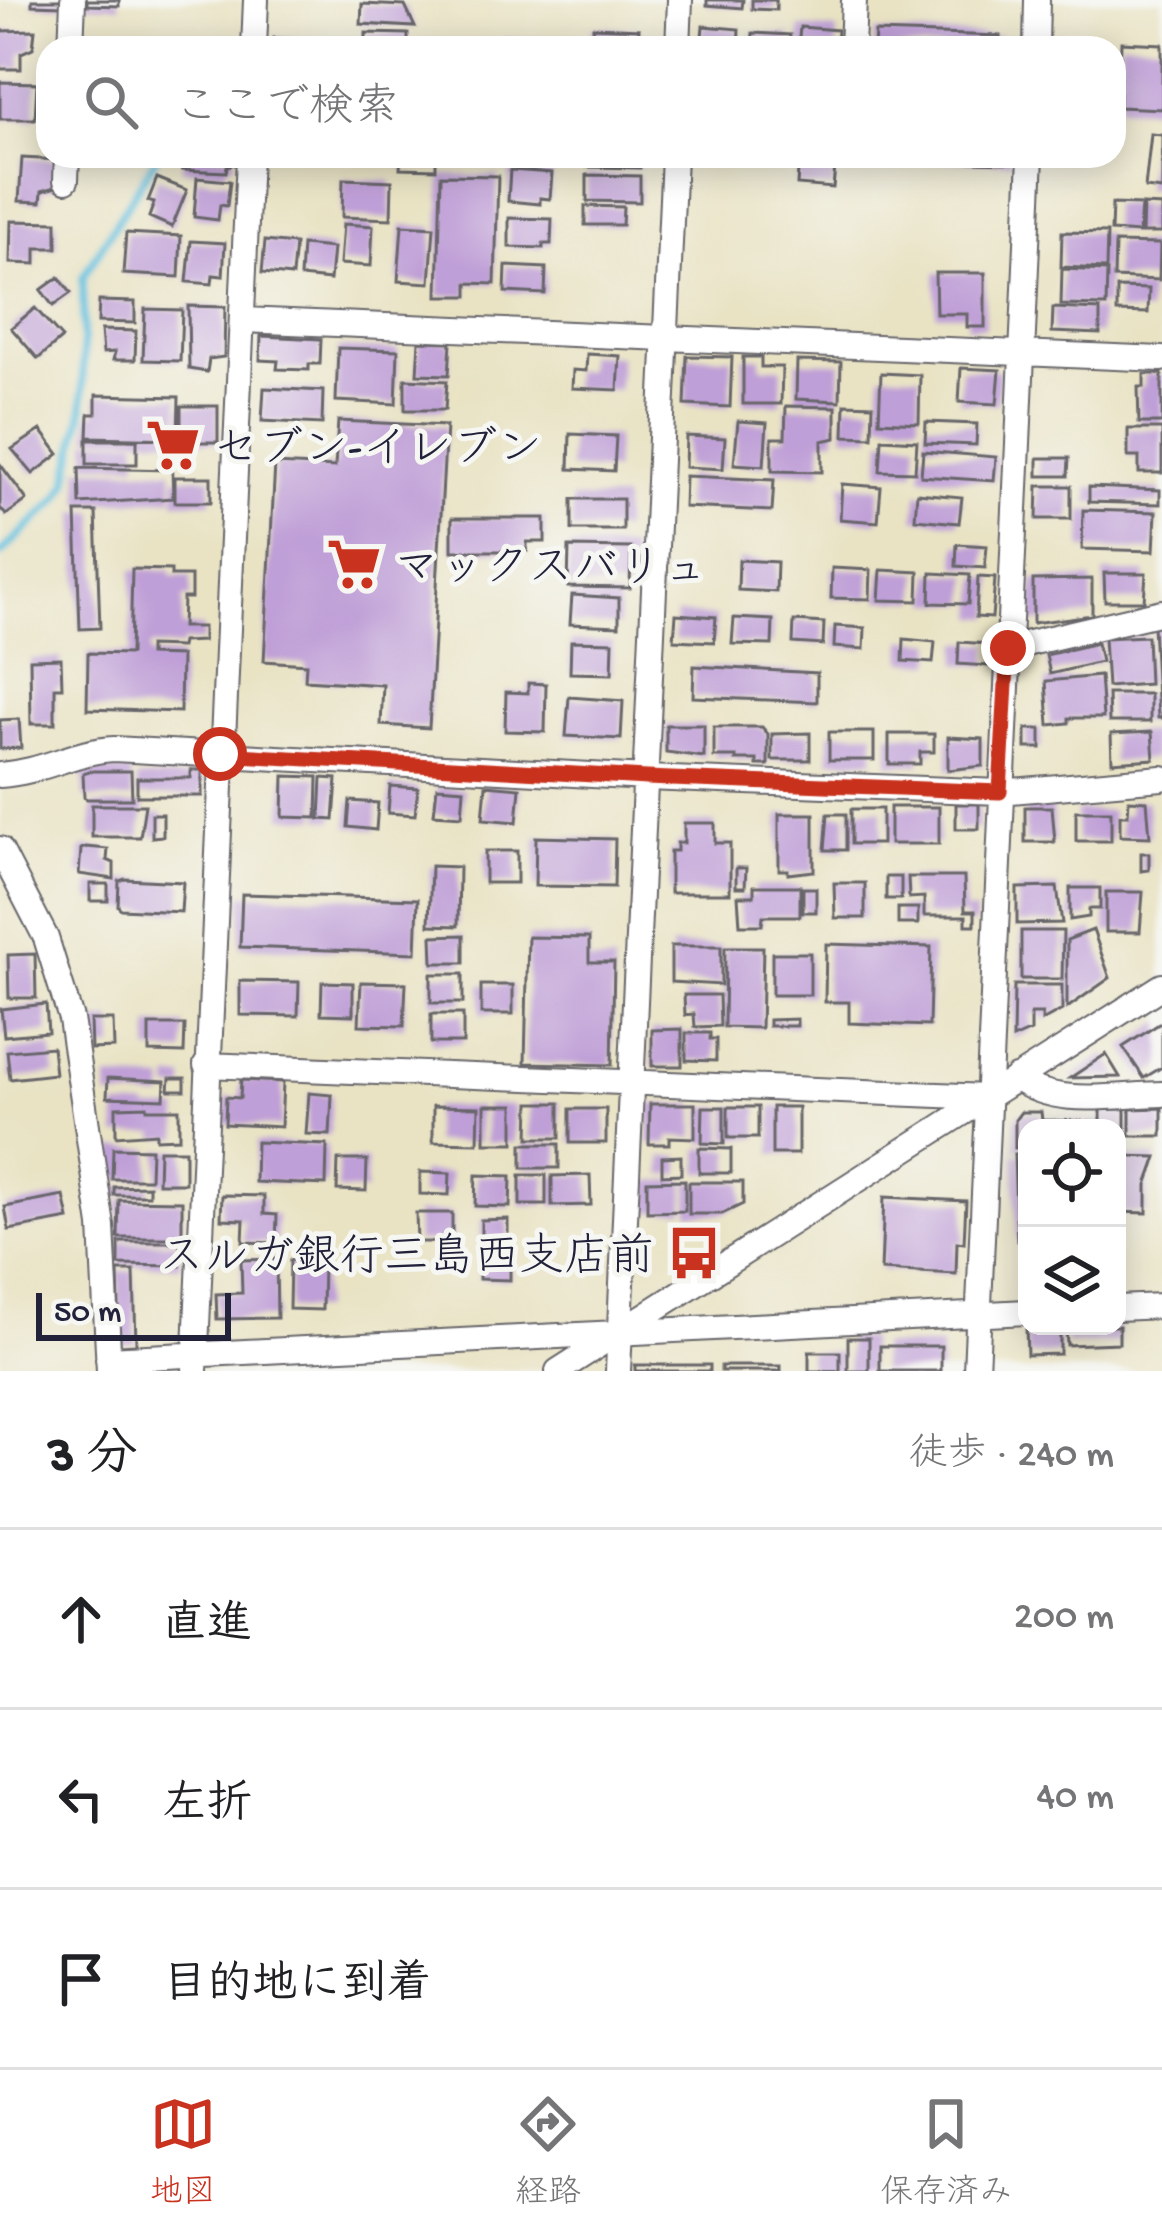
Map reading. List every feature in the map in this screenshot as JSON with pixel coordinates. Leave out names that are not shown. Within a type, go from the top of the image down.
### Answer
[{"type":"street","points":[[72,36],[73,0]]},
{"type":"street","points":[[254,36],[256,0]]},
{"type":"street","points":[[678,36],[680,0]]},
{"type":"street","points":[[852,36],[854,0]]},
{"type":"street","points":[[1036,36],[1037,0]]},
{"type":"street","points":[[195,1363],[249,168]]},
{"type":"street","points":[[618,1371],[673,168]]},
{"type":"street","points":[[976,1371],[1031,168]]},
{"type":"street","points":[[243,320],[1162,359]]},
{"type":"street","points":[[1008,648],[1162,612]]},
{"type":"street","points":[[0,775],[47,769],[89,751],[1000,792],[1162,778]]},
{"type":"street","points":[[0,849],[46,938],[71,1019],[102,1226],[109,1365],[1018,1312]]},
{"type":"street","points":[[558,1371],[1162,986]]},
{"type":"street","points":[[206,1064],[987,1097]]},
{"type":"street","points":[[1016,1078],[1036,1094],[1162,1094]]},
{"type":"street","points":[[1126,1308],[1162,1306]]},
{"type":"building","points":[[32,0],[63,0],[63,6],[32,5]]},
{"type":"building","points":[[87,0],[119,0],[119,6],[87,5]]},
{"type":"building","points":[[707,0],[743,0],[742,8],[707,5]]},
{"type":"building","points":[[752,0],[776,0],[776,10],[752,9]]},
{"type":"building","points":[[362,4],[405,6],[415,27],[361,24]]},
{"type":"building","points":[[703,26],[739,29],[739,36],[702,36]]},
{"type":"building","points":[[593,27],[639,29],[639,36],[593,36]]},
{"type":"building","points":[[800,27],[837,30],[837,36],[799,36]]},
{"type":"building","points":[[35,30],[33,48],[21,53],[21,69],[0,69],[0,31]]},
{"type":"building","points":[[875,32],[1000,36],[875,36]]},
{"type":"building","points":[[366,33],[408,34],[408,36]]},
{"type":"building","points":[[1126,42],[1162,44],[1162,109],[1126,107]]},
{"type":"building","points":[[0,82],[36,83],[35,119],[0,119]]},
{"type":"building","points":[[1151,134],[1162,135],[1162,190],[1145,188]]},
{"type":"building","points":[[22,158],[36,159],[36,168],[57,168],[56,187],[42,191],[41,202],[19,201]]},
{"type":"building","points":[[182,168],[227,168],[226,172]]},
{"type":"building","points":[[798,168],[835,168],[833,188],[797,185]]},
{"type":"building","points":[[510,170],[552,173],[550,199],[540,198],[540,204],[508,201]]},
{"type":"building","points":[[441,175],[498,176],[495,284],[468,283],[468,296],[438,296]]},
{"type":"building","points":[[587,175],[640,176],[640,202],[587,201]]},
{"type":"building","points":[[157,178],[187,190],[172,227],[149,217],[154,203],[148,201]]},
{"type":"building","points":[[197,178],[230,181],[227,206],[220,205],[218,220],[194,217]]},
{"type":"building","points":[[343,179],[392,181],[391,219],[342,217]]},
{"type":"building","points":[[1112,204],[1141,205],[1139,233],[1111,231]]},
{"type":"building","points":[[1143,205],[1162,206],[1162,233],[1142,233]]},
{"type":"building","points":[[585,206],[623,207],[622,225],[585,225]]},
{"type":"building","points":[[509,218],[552,219],[551,244],[509,247]]},
{"type":"building","points":[[11,221],[57,222],[57,248],[36,248],[36,264],[10,263]]},
{"type":"building","points":[[343,224],[373,226],[371,266],[340,264]]},
{"type":"building","points":[[402,225],[434,227],[430,283],[398,281]]},
{"type":"building","points":[[1062,232],[1107,233],[1106,269],[1061,267]]},
{"type":"building","points":[[126,233],[181,236],[179,277],[123,274]]},
{"type":"building","points":[[191,241],[225,243],[223,276],[213,275],[212,284],[187,282]]},
{"type":"building","points":[[265,241],[295,244],[292,276],[262,273]]},
{"type":"building","points":[[1115,243],[1160,244],[1159,280],[1114,278]]},
{"type":"building","points":[[302,245],[333,248],[330,280],[300,277]]},
{"type":"building","points":[[506,266],[546,268],[545,294],[505,292]]},
{"type":"building","points":[[1062,269],[1107,271],[1106,306],[1061,305]]},
{"type":"building","points":[[935,273],[985,273],[985,327],[967,327],[967,314],[936,314]]},
{"type":"building","points":[[59,277],[71,293],[53,306],[41,290]]},
{"type":"building","points":[[1117,288],[1149,289],[1148,313],[1117,312]]},
{"type":"building","points":[[99,301],[135,302],[135,323],[98,322]]},
{"type":"building","points":[[188,306],[225,307],[224,357],[209,359],[207,372],[189,369]]},
{"type":"building","points":[[35,308],[62,338],[38,359],[11,328]]},
{"type":"building","points":[[1053,308],[1100,310],[1100,334],[1052,332]]},
{"type":"building","points":[[145,309],[182,310],[180,361],[143,360]]},
{"type":"building","points":[[101,330],[136,331],[135,360],[113,360],[115,352],[103,353]]},
{"type":"building","points":[[261,336],[321,339],[320,364],[309,364],[309,370],[277,369],[278,361],[260,360]]},
{"type":"building","points":[[419,341],[451,342],[449,375],[417,374]]},
{"type":"building","points":[[338,348],[398,350],[396,404],[336,401]]},
{"type":"building","points":[[587,354],[620,356],[618,390],[572,388],[573,370],[586,371]]},
{"type":"building","points":[[687,356],[732,357],[730,407],[685,405]]},
{"type":"building","points":[[743,357],[761,357],[761,367],[782,367],[781,404],[743,404]]},
{"type":"building","points":[[797,361],[841,362],[840,401],[796,399]]},
{"type":"building","points":[[961,368],[1000,370],[997,404],[959,402]]},
{"type":"building","points":[[881,373],[920,375],[919,423],[879,421]]},
{"type":"building","points":[[1144,374],[1162,374],[1162,423],[1139,423],[1138,387],[1144,387]]},
{"type":"building","points":[[405,379],[447,381],[445,410],[405,410]]},
{"type":"building","points":[[264,388],[323,391],[322,424],[262,421]]},
{"type":"building","points":[[96,395],[179,397],[178,439],[88,437]]},
{"type":"building","points":[[845,404],[873,405],[872,437],[844,436]]},
{"type":"building","points":[[181,406],[218,406],[218,442],[181,442]]},
{"type":"building","points":[[786,406],[836,407],[836,438],[822,441],[822,472],[772,471],[772,438],[785,438]]},
{"type":"building","name":"マックスバリュ","points":[[338,421],[446,426],[429,728],[381,725],[383,685],[305,680],[306,664],[264,661],[275,464],[335,467]]},
{"type":"building","points":[[738,421],[767,423],[764,466],[734,464]]},
{"type":"building","points":[[926,422],[977,424],[976,445],[925,443]]},
{"type":"building","points":[[1128,429],[1162,429],[1162,473],[1139,473],[1139,457],[1128,457]]},
{"type":"building","points":[[41,430],[59,454],[33,474],[12,449]]},
{"type":"building","points":[[570,434],[616,436],[614,471],[569,469]]},
{"type":"building","points":[[686,436],[725,438],[723,469],[685,467]]},
{"type":"building","points":[[882,439],[917,441],[915,472],[880,471]]},
{"type":"building","points":[[87,440],[137,440],[137,464],[87,464]]},
{"type":"building","points":[[923,451],[996,457],[994,481],[921,476]]},
{"type":"building","points":[[1038,458],[1069,458],[1068,476],[1038,476]]},
{"type":"building","points":[[0,464],[27,500],[6,515],[0,508]]},
{"type":"building","points":[[79,468],[172,470],[173,498],[80,504]]},
{"type":"building","points":[[685,476],[774,480],[772,511],[684,507]]},
{"type":"building","points":[[175,477],[211,477],[211,502],[175,502]]},
{"type":"building","points":[[842,484],[881,487],[878,522],[840,519]]},
{"type":"building","points":[[1038,486],[1071,486],[1071,519],[1037,519]]},
{"type":"building","points":[[1089,487],[1160,490],[1160,504],[1089,502]]},
{"type":"building","points":[[917,493],[962,497],[959,523],[915,519]]},
{"type":"building","points":[[572,499],[623,499],[623,530],[572,530]]},
{"type":"building","points":[[1083,510],[1156,512],[1154,551],[1082,549]]},
{"type":"building","points":[[76,512],[96,512],[100,628],[80,629]]},
{"type":"building","points":[[452,518],[545,518],[545,542],[527,542],[527,551],[452,551]]},
{"type":"building","points":[[957,544],[987,546],[985,568],[956,566]]},
{"type":"building","points":[[569,547],[631,548],[630,588],[568,587]]},
{"type":"building","points":[[739,560],[777,562],[776,592],[738,590]]},
{"type":"building","points":[[832,568],[871,570],[870,599],[831,598]]},
{"type":"building","points":[[132,569],[171,570],[171,576],[191,576],[191,598],[183,598],[182,627],[203,627],[203,641],[182,642],[181,647],[149,646],[149,655],[181,656],[180,712],[87,709],[88,653],[130,654]]},
{"type":"building","points":[[881,570],[919,572],[918,601],[879,600]]},
{"type":"building","points":[[931,573],[970,575],[968,604],[930,603]]},
{"type":"building","points":[[1104,573],[1146,573],[1144,601],[1105,601]]},
{"type":"building","points":[[978,577],[995,578],[992,618],[976,617]]},
{"type":"building","points":[[1092,579],[1092,615],[1033,623],[1033,580]]},
{"type":"building","points":[[572,595],[619,598],[619,626],[570,624]]},
{"type":"building","points":[[676,614],[716,617],[714,642],[674,640]]},
{"type":"building","points":[[734,618],[773,620],[772,645],[732,644]]},
{"type":"building","points":[[794,621],[824,623],[823,645],[793,643]]},
{"type":"building","points":[[1153,625],[1162,625],[1162,718],[1158,718]]},
{"type":"building","points":[[835,626],[865,628],[864,649],[834,647]]},
{"type":"building","points":[[1147,636],[1149,684],[1107,687],[1104,638]]},
{"type":"building","points":[[904,639],[935,642],[933,663],[903,661]]},
{"type":"building","points":[[571,641],[613,642],[612,674],[570,673]]},
{"type":"building","points":[[959,642],[989,644],[988,666],[958,664]]},
{"type":"building","points":[[1097,643],[1101,662],[1050,674],[1046,655]]},
{"type":"building","points":[[61,658],[62,687],[55,687],[55,724],[31,724],[30,659]]},
{"type":"building","points":[[694,666],[817,673],[817,702],[693,697]]},
{"type":"building","points":[[1100,676],[1103,718],[1069,718],[1069,723],[1049,725],[1046,681]]},
{"type":"building","points":[[528,683],[546,684],[545,732],[505,731],[506,692],[528,693]]},
{"type":"building","points":[[1108,694],[1150,694],[1150,722],[1109,722]]},
{"type":"building","points":[[569,697],[623,701],[621,739],[566,736]]},
{"type":"building","points":[[19,719],[21,748],[0,749],[0,720]]},
{"type":"building","points":[[666,725],[704,725],[704,757],[666,752]]},
{"type":"building","points":[[714,727],[762,727],[768,734],[768,765],[714,757]]},
{"type":"building","points":[[1026,729],[1041,729],[1041,748],[1026,748]]},
{"type":"building","points":[[829,732],[874,732],[874,760],[829,760]]},
{"type":"building","points":[[1152,732],[1154,759],[1112,762],[1111,734]]},
{"type":"building","points":[[810,733],[810,760],[772,760],[772,734]]},
{"type":"building","points":[[889,734],[934,734],[934,752],[920,752],[920,764],[889,764]]},
{"type":"building","points":[[948,737],[983,739],[983,766],[948,770]]},
{"type":"building","points":[[191,770],[202,770],[202,796],[137,796],[137,778],[191,778]]},
{"type":"building","points":[[131,771],[132,799],[87,799],[83,773]]},
{"type":"building","points":[[284,776],[318,777],[317,818],[283,817]]},
{"type":"building","points":[[322,778],[337,779],[334,820],[320,819]]},
{"type":"building","points":[[486,785],[520,788],[517,822],[483,819]]},
{"type":"building","points":[[390,786],[418,788],[415,815],[388,813]]},
{"type":"building","points":[[437,787],[464,789],[462,816],[434,814]]},
{"type":"building","points":[[1129,800],[1147,801],[1150,837],[1120,836],[1120,815],[1128,815]]},
{"type":"building","points":[[350,801],[378,803],[376,830],[348,827]]},
{"type":"building","points":[[956,804],[979,804],[979,829],[956,829]]},
{"type":"building","points":[[92,805],[145,805],[140,837],[92,837]]},
{"type":"building","points":[[890,807],[939,807],[939,844],[890,844]]},
{"type":"building","points":[[1025,807],[1052,807],[1055,842],[1025,842]]},
{"type":"building","points":[[851,809],[882,809],[882,844],[851,844]]},
{"type":"building","points":[[1076,811],[1111,811],[1111,841],[1076,841]]},
{"type":"building","points":[[152,814],[163,814],[163,836],[152,837]]},
{"type":"building","points":[[779,814],[814,814],[814,871],[788,874],[788,870],[779,870]]},
{"type":"building","points":[[828,814],[846,814],[846,850],[825,850]]},
{"type":"building","points":[[684,823],[715,823],[715,843],[730,843],[730,893],[670,893],[670,851],[684,843]]},
{"type":"building","points":[[536,837],[615,839],[614,887],[535,886]]},
{"type":"building","points":[[81,849],[108,849],[114,879],[79,874]]},
{"type":"building","points":[[485,851],[517,851],[517,883],[485,883]]},
{"type":"building","points":[[1141,853],[1149,853],[1149,870],[1141,871]]},
{"type":"building","points":[[431,866],[459,867],[458,926],[429,925]]},
{"type":"building","points":[[736,868],[746,868],[745,887],[736,887]]},
{"type":"building","points":[[886,877],[901,877],[901,899],[886,899]]},
{"type":"building","points":[[908,877],[964,877],[965,911],[975,911],[975,925],[966,925],[966,916],[924,916],[924,897],[909,898]]},
{"type":"building","points":[[119,881],[183,882],[181,912],[121,909]]},
{"type":"building","points":[[834,883],[865,883],[865,918],[835,918]]},
{"type":"building","points":[[90,884],[108,884],[108,901],[90,901]]},
{"type":"building","points":[[754,886],[800,886],[800,916],[763,916],[762,925],[740,925],[738,896],[754,896]]},
{"type":"building","points":[[1057,887],[1062,923],[1017,924],[1017,888]]},
{"type":"building","points":[[803,888],[816,888],[816,912],[803,912]]},
{"type":"building","points":[[1070,888],[1100,888],[1100,909],[1089,909],[1089,917],[1070,920]]},
{"type":"building","points":[[1106,892],[1143,892],[1140,932],[1106,932]]},
{"type":"building","points":[[242,894],[418,899],[416,953],[240,947]]},
{"type":"building","points":[[898,908],[918,908],[918,924],[898,924]]},
{"type":"building","points":[[1093,930],[1110,978],[1067,1008],[1067,940]]},
{"type":"building","points":[[1021,931],[1063,931],[1062,979],[1021,979]]},
{"type":"building","points":[[464,935],[464,963],[433,963],[432,936]]},
{"type":"building","points":[[528,937],[589,938],[589,962],[614,962],[612,1065],[525,1063]]},
{"type":"building","points":[[826,944],[931,947],[929,1026],[849,1023],[849,1002],[825,1002]]},
{"type":"building","points":[[671,946],[721,946],[721,985],[671,982]]},
{"type":"building","points":[[725,947],[763,947],[761,1028],[724,1027]]},
{"type":"building","points":[[772,953],[810,953],[810,995],[772,995]]},
{"type":"building","points":[[35,954],[36,998],[9,998],[8,955]]},
{"type":"building","points":[[431,974],[463,974],[463,1003],[431,1003]]},
{"type":"building","points":[[240,981],[299,982],[298,1016],[240,1015]]},
{"type":"building","points":[[322,982],[353,983],[353,1015],[321,1014]]},
{"type":"building","points":[[361,982],[406,983],[404,1026],[359,1025]]},
{"type":"building","points":[[481,985],[513,985],[513,1014],[481,1014]]},
{"type":"building","points":[[1014,985],[1062,985],[1062,1010],[1042,1021],[1042,1014],[1031,1014],[1031,1031],[1013,1039]]},
{"type":"building","points":[[684,995],[719,995],[720,1026],[695,1027],[694,1014],[685,1015]]},
{"type":"building","points":[[46,1004],[48,1032],[4,1036],[1,1009]]},
{"type":"building","points":[[431,1014],[463,1014],[463,1043],[431,1043]]},
{"type":"building","points":[[797,1019],[797,1026],[769,1026],[769,1020]]},
{"type":"building","points":[[90,1020],[113,1020],[114,1048],[91,1049]]},
{"type":"building","points":[[1162,1022],[1162,1067],[1144,1078],[1123,1047]]},
{"type":"building","points":[[149,1025],[185,1025],[184,1053],[149,1052]]},
{"type":"building","points":[[682,1029],[682,1066],[652,1066],[652,1030]]},
{"type":"building","points":[[686,1033],[710,1033],[710,1039],[716,1039],[716,1061],[686,1060]]},
{"type":"building","points":[[52,1047],[55,1074],[10,1079],[7,1051]]},
{"type":"building","points":[[1106,1054],[1120,1077],[1070,1078]]},
{"type":"building","points":[[108,1078],[165,1081],[164,1099],[107,1097]]},
{"type":"building","points":[[170,1078],[185,1078],[185,1090],[169,1090]]},
{"type":"building","points":[[241,1080],[283,1082],[281,1127],[225,1124],[226,1097],[240,1098]]},
{"type":"building","points":[[309,1093],[332,1095],[330,1135],[306,1134]]},
{"type":"building","points":[[530,1103],[560,1103],[560,1138],[529,1138]]},
{"type":"building","points":[[650,1104],[695,1104],[695,1138],[669,1137],[669,1144],[649,1144]]},
{"type":"building","points":[[485,1105],[514,1105],[514,1143],[485,1143]]},
{"type":"building","points":[[433,1106],[479,1107],[478,1143],[433,1142]]},
{"type":"building","points":[[116,1107],[179,1109],[179,1138],[156,1139],[156,1133],[116,1136]]},
{"type":"building","points":[[703,1107],[724,1107],[724,1144],[702,1143]]},
{"type":"building","points":[[728,1107],[758,1107],[758,1138],[728,1138]]},
{"type":"building","points":[[772,1107],[798,1107],[798,1154],[772,1154]]},
{"type":"building","points":[[1162,1108],[1162,1136],[1130,1136],[1130,1109]]},
{"type":"building","points":[[570,1109],[606,1109],[606,1143],[570,1143]]},
{"type":"building","points":[[1101,1109],[1125,1109],[1125,1119],[1101,1119]]},
{"type":"building","points":[[1021,1112],[1041,1112],[1042,1119],[1018,1119],[1018,1148],[1015,1148],[1015,1120]]},
{"type":"building","points":[[256,1142],[327,1145],[326,1185],[255,1182]]},
{"type":"building","points":[[522,1144],[559,1144],[559,1168],[522,1168]]},
{"type":"building","points":[[113,1148],[151,1149],[150,1179],[112,1179]]},
{"type":"building","points":[[699,1148],[731,1149],[731,1173],[699,1173]]},
{"type":"building","points":[[159,1150],[185,1150],[185,1183],[158,1183]]},
{"type":"building","points":[[1014,1154],[1018,1154],[1017,1241]]},
{"type":"building","points":[[681,1156],[681,1174],[662,1175],[662,1157]]},
{"type":"building","points":[[1126,1156],[1157,1157],[1147,1185],[1147,1213],[1126,1212]]},
{"type":"building","points":[[338,1160],[367,1160],[366,1191],[337,1190]]},
{"type":"building","points":[[420,1172],[450,1173],[449,1195],[420,1194]]},
{"type":"building","points":[[476,1175],[511,1176],[510,1207],[475,1206]]},
{"type":"building","points":[[520,1175],[546,1175],[546,1205],[520,1205]]},
{"type":"building","points":[[590,1175],[591,1205],[552,1206],[552,1176]]},
{"type":"building","points":[[685,1180],[685,1211],[647,1212],[647,1181]]},
{"type":"building","points":[[689,1182],[743,1182],[743,1204],[722,1214],[689,1214]]},
{"type":"building","points":[[149,1186],[149,1195],[114,1195],[114,1187]]},
{"type":"building","points":[[222,1195],[264,1196],[264,1214],[277,1215],[276,1243],[243,1242],[244,1220],[221,1219]]},
{"type":"building","points":[[64,1196],[69,1219],[9,1230],[5,1207]]},
{"type":"building","points":[[884,1197],[966,1201],[964,1243],[957,1242],[956,1274],[881,1270]]},
{"type":"building","points":[[119,1200],[182,1201],[182,1238],[118,1238]]},
{"type":"building","points":[[416,1213],[452,1213],[452,1242],[417,1242]]},
{"type":"building","points":[[508,1219],[508,1238],[481,1238],[481,1220]]},
{"type":"building","points":[[119,1242],[180,1242],[180,1266],[119,1265]]},
{"type":"building","points":[[479,1250],[510,1250],[510,1280],[479,1279]]},
{"type":"building","points":[[276,1259],[277,1318],[217,1319],[216,1294],[242,1293],[241,1260]]},
{"type":"building","points":[[290,1260],[323,1261],[322,1310],[289,1309]]},
{"type":"building","points":[[118,1271],[134,1271],[136,1344],[120,1345]]},
{"type":"building","points":[[1026,1335],[1060,1335],[1060,1354],[1027,1355]]},
{"type":"building","points":[[1066,1335],[1119,1335],[1119,1343],[1067,1345]]},
{"type":"building","points":[[848,1338],[869,1338],[869,1371],[848,1371]]},
{"type":"building","points":[[880,1346],[941,1346],[941,1371],[880,1371]]},
{"type":"building","points":[[809,1352],[840,1352],[840,1371],[809,1371]]},
{"type":"building","points":[[635,1365],[710,1365],[710,1371],[635,1371]]},
{"type":"building","points":[[721,1366],[781,1366],[781,1371],[721,1371]]},
{"type":"waterway","points":[[0,554],[58,499],[68,482],[83,410],[83,277],[150,168]]},
{"type":"place","name":"セブン-イレブン","points":[[173,445]]},
{"type":"place","name":"マックスバリュ","points":[[354,564]]},
{"type":"place","name":"スルガ銀行三島西支店前","points":[[694,1253]]},
{"type":"route","points":[[220,754],[1000,792],[1008,648]]}]
